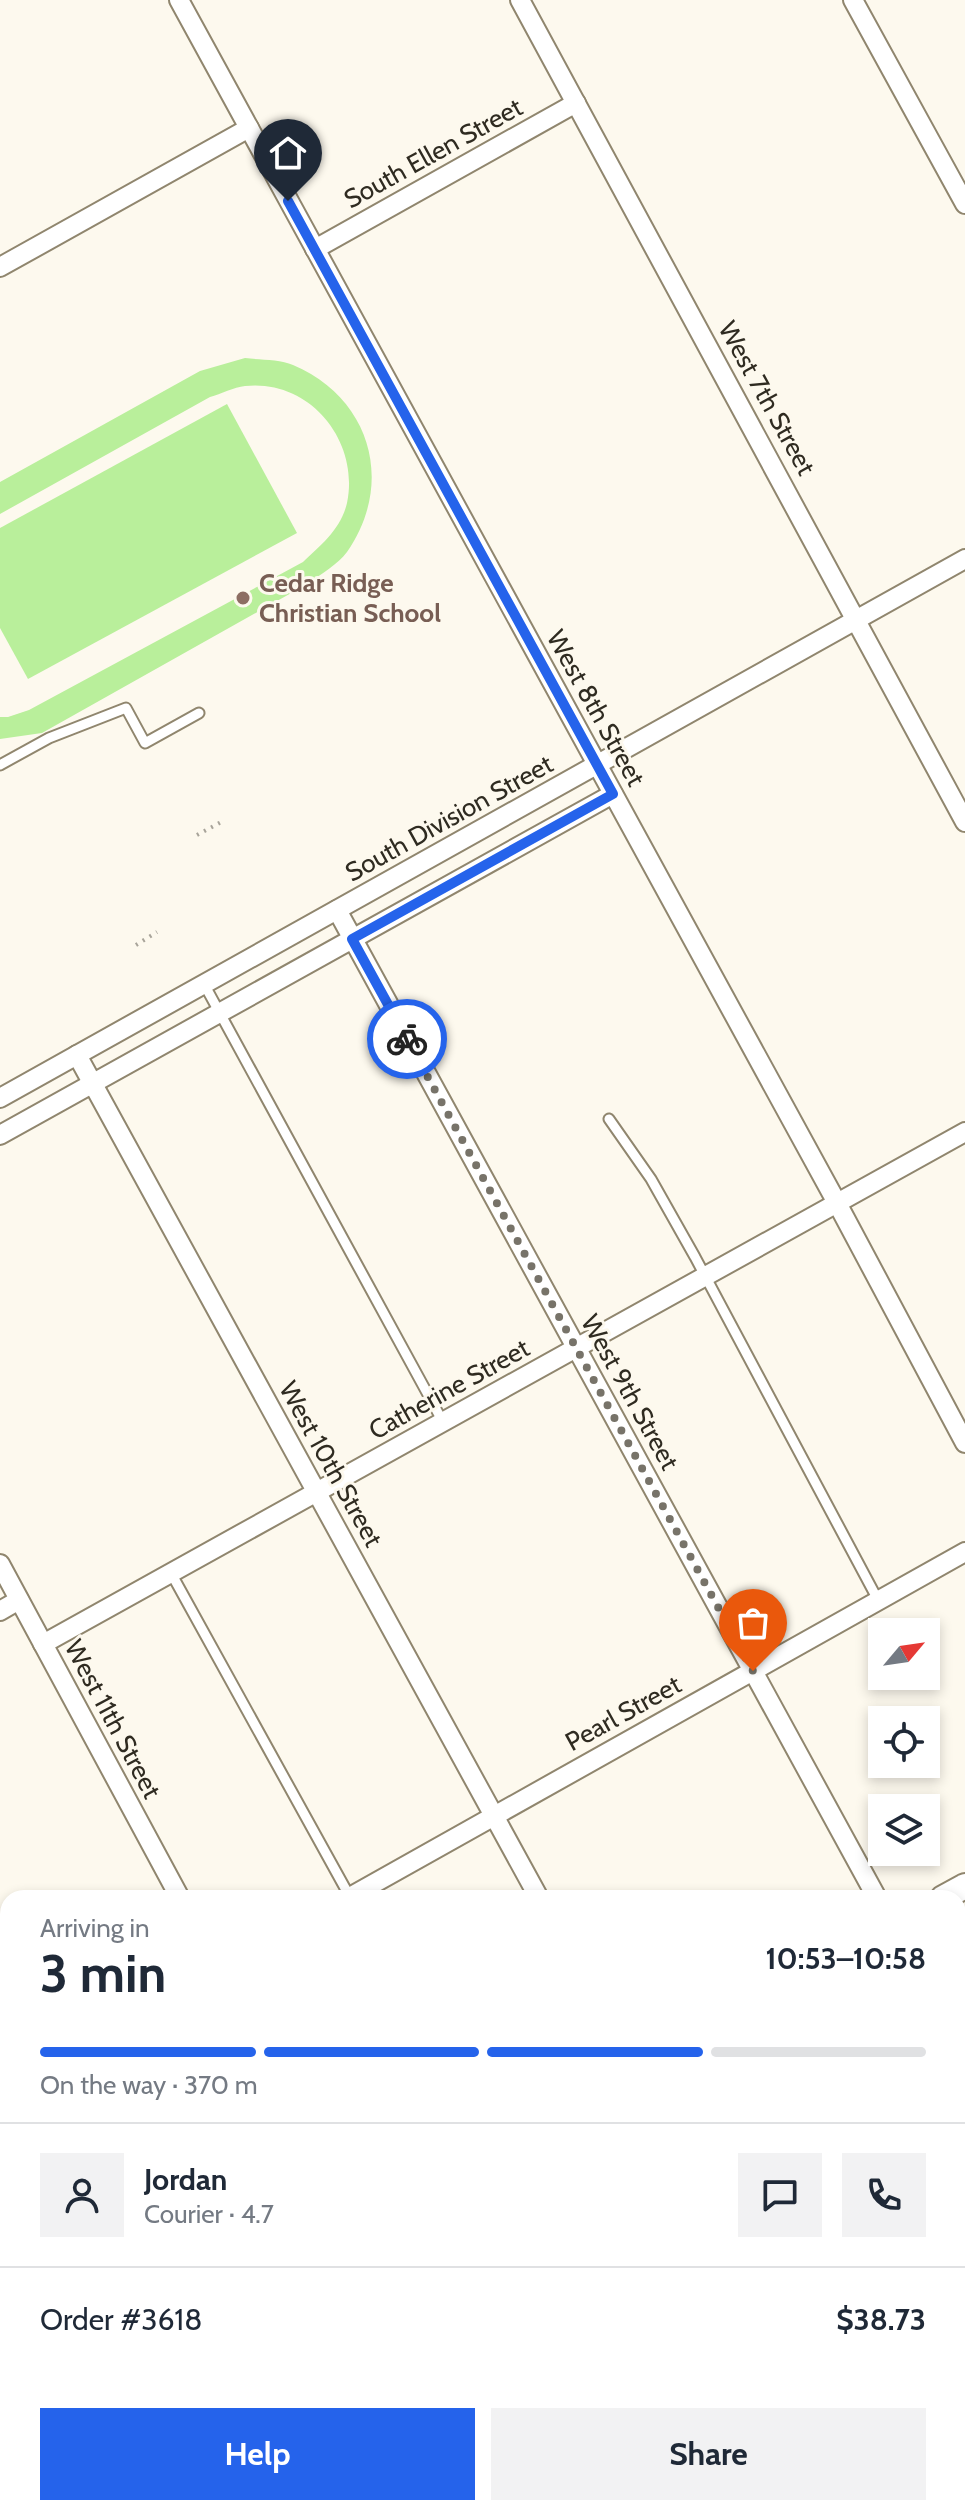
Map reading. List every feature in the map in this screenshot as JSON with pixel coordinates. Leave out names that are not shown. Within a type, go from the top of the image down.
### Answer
[{"type":"street","name":"West 8th Street","points":[[179,0],[965,1443]]},
{"type":"street","name":"West 7th Street","points":[[520,0],[965,822]]},
{"type":"street","points":[[853,0],[965,204]]},
{"type":"street","name":"South Ellen Street","points":[[315,249],[576,103]]},
{"type":"street","points":[[0,267],[249,128]]},
{"type":"street","name":"South Division Street","points":[[0,1098],[965,559]]},
{"type":"street","points":[[0,1135],[613,794]]},
{"type":"street","name":"West 9th Street","points":[[337,910],[873,1890]]},
{"type":"street","name":"West 10th Street","points":[[77,1055],[535,1890]]},
{"type":"street","name":"Catherine Street","points":[[43,1644],[965,1132]]},
{"type":"street","name":"Pearl Street","points":[[361,1890],[965,1552]]},
{"type":"street","name":"West 11th Street","points":[[0,1564],[176,1890]]},
{"type":"street","points":[[0,1611],[19,1600]]},
{"type":"lane","points":[[0,765],[49,738],[126,708],[145,743],[199,713]]},
{"type":"lane","points":[[204,984],[443,1422]]},
{"type":"lane","points":[[609,1119],[651,1179],[878,1600]]},
{"type":"lane","points":[[171,1573],[345,1890]]},
{"type":"path","points":[[197,835],[223,821]]},
{"type":"path","points":[[136,945],[157,932]]},
{"type":"green space","points":[[245,358],[293,365],[320,380],[341,398],[357,420],[367,445],[372,471],[370,498],[362,526],[347,552],[309,583],[42,733],[0,739],[0,717],[29,710],[303,562],[335,529],[347,503],[349,480],[346,458],[338,437],[309,404],[269,386],[245,386],[210,397],[0,514],[0,482],[200,371]]},
{"type":"green space","points":[[227,404],[297,533],[28,679],[0,628],[0,528]]},
{"type":"way so far","points":[[407,1039],[753,1671]]},
{"type":"place","name":"Cedar Ridge Christian School","points":[[243,598]]},
{"type":"route","points":[[288,201],[613,794],[352,939],[407,1039]]}]
